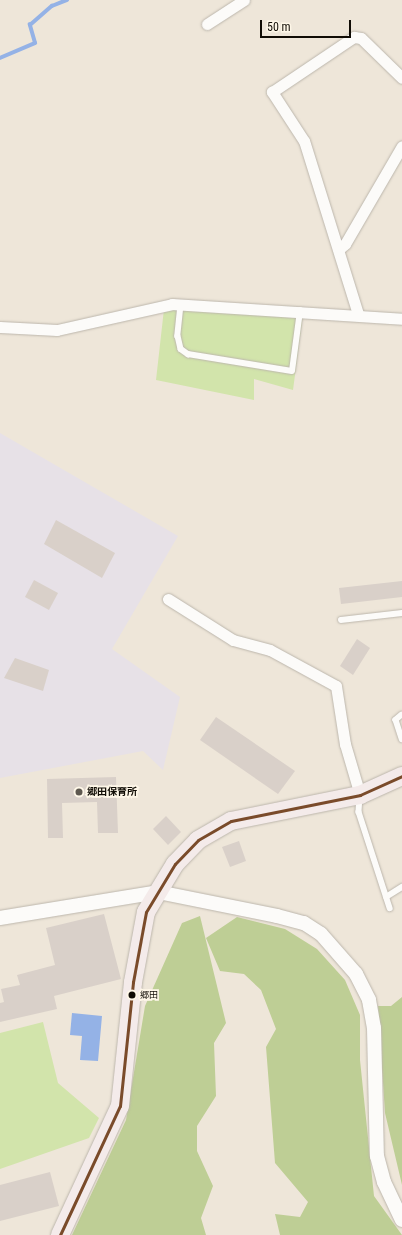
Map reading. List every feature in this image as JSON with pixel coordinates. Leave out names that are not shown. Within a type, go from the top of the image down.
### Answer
[{"type":"main road","points":[[60,1235],[120,1106],[133,982],[146,912],[175,864],[198,840],[231,821],[360,795],[402,776]]},
{"type":"street","points":[[207,24],[244,0]]},
{"type":"street","points":[[358,314],[339,249],[304,141],[272,92],[354,37],[361,38],[402,78]]},
{"type":"street","points":[[339,249],[345,244],[402,146]]},
{"type":"street","points":[[0,327],[57,330],[131,312],[180,305],[358,314],[402,319]]},
{"type":"street","points":[[168,599],[233,640],[270,650],[336,686],[345,744],[360,795]]},
{"type":"street","points":[[0,918],[158,892],[304,923],[321,934],[356,974],[368,1000],[374,1028],[377,1156],[384,1182],[402,1220]]},
{"type":"lane","points":[[180,305],[178,336],[181,349],[188,354],[292,371],[300,311]]},
{"type":"lane","points":[[341,620],[402,613]]},
{"type":"lane","points":[[402,716],[396,720],[402,739]]},
{"type":"lane","points":[[360,795],[359,812],[390,908]]},
{"type":"lane","points":[[386,897],[402,887]]},
{"type":"shaded area","points":[[0,433],[178,536],[112,649],[180,697],[163,770],[143,751],[0,778]]},
{"type":"green space","points":[[185,308],[303,315],[293,390],[254,379],[254,400],[156,380],[164,309]]},
{"type":"green space","points":[[200,916],[226,1023],[214,1043],[216,1096],[197,1126],[197,1151],[213,1186],[201,1218],[206,1235],[72,1235],[126,1120],[145,1006],[182,923]]},
{"type":"green space","points":[[237,917],[285,929],[317,949],[345,980],[360,1015],[360,1060],[374,1196],[402,1235],[280,1235],[275,1214],[300,1217],[308,1202],[275,1163],[266,1047],[276,1029],[261,990],[244,974],[220,971],[206,938]]},
{"type":"green space","points":[[402,997],[402,1185],[385,1113],[378,1006],[391,1006]]},
{"type":"green space","points":[[43,1022],[58,1083],[99,1118],[89,1138],[0,1169],[0,1033]]},
{"type":"water","points":[[72,1013],[102,1016],[98,1061],[80,1060],[82,1036],[70,1035]]},
{"type":"building","points":[[56,520],[115,553],[102,578],[44,544]]},
{"type":"building","points":[[34,580],[58,593],[49,610],[25,597]]},
{"type":"building","points":[[402,581],[402,597],[341,604],[339,588]]},
{"type":"building","points":[[357,639],[370,648],[353,675],[340,666]]},
{"type":"building","points":[[15,658],[49,670],[43,691],[4,678]]},
{"type":"building","points":[[216,717],[295,771],[278,794],[200,740]]},
{"type":"building","points":[[116,777],[118,833],[98,833],[97,802],[62,803],[63,838],[48,838],[47,779]]},
{"type":"building","points":[[166,816],[181,832],[168,845],[153,829]]},
{"type":"building","points":[[239,841],[246,861],[230,867],[222,847]]},
{"type":"building","points":[[104,914],[121,979],[54,996],[57,1009],[0,1022],[0,1003],[4,1002],[1,989],[20,985],[17,975],[55,965],[46,928]]},
{"type":"building","points":[[50,1172],[59,1206],[0,1221],[0,1185]]},
{"type":"waterway","points":[[0,58],[35,43],[30,25],[52,6],[67,0]]},
{"type":"transit line","points":[[60,1235],[120,1106],[133,982],[146,912],[175,864],[198,840],[231,821],[360,795],[402,776]]},
{"type":"place","name":"郷田保育所","points":[[79,792]]},
{"type":"place","name":"郷田","points":[[132,995]]}]
